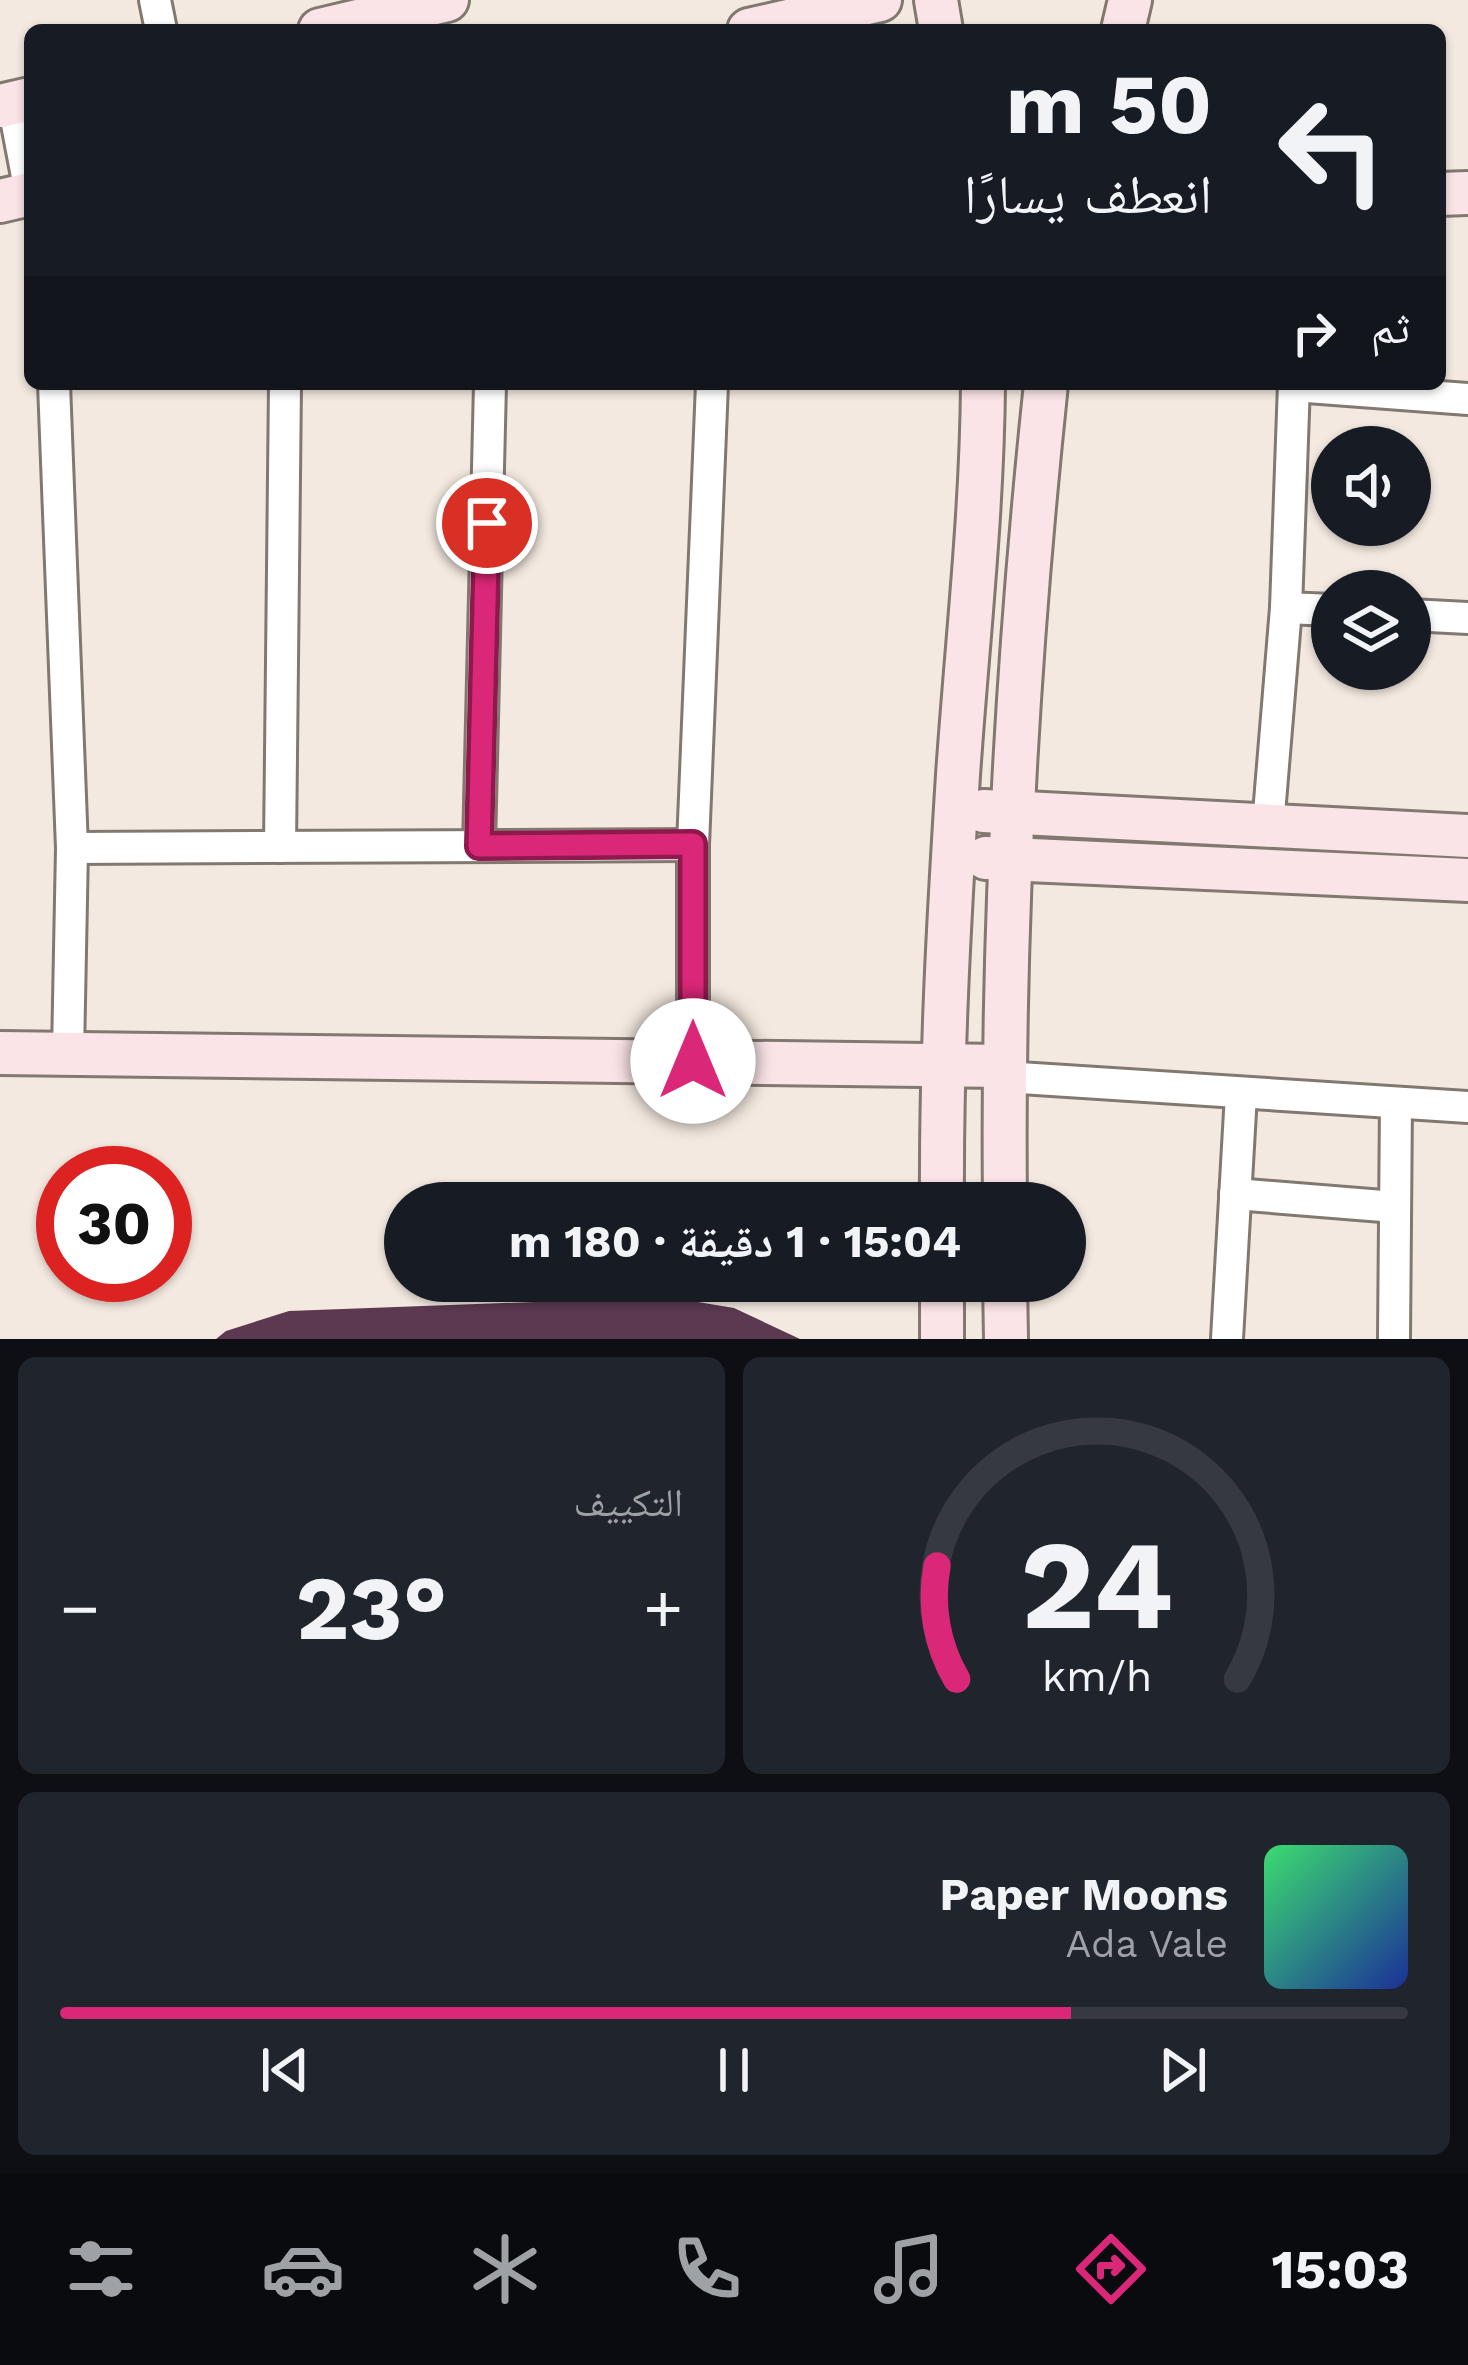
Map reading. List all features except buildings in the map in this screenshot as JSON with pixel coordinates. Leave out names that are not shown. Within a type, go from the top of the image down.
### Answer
[{"type":"street","points":[[346,24],[448,0]]},
{"type":"street","points":[[775,24],[880,0]]},
{"type":"street","points":[[14,102],[24,159]]},
{"type":"street","points":[[54,390],[72,848],[68,1054]]},
{"type":"street","points":[[280,847],[285,390]]},
{"type":"street","points":[[479,846],[490,390]]},
{"type":"street","points":[[693,1061],[693,844],[712,390]]},
{"type":"street","points":[[942,1182],[941,1064],[978,550],[982,390]]},
{"type":"street","points":[[1005,1182],[1003,1071],[1019,658],[1045,390]]},
{"type":"street","points":[[1268,826],[1286,608],[1294,390]]},
{"type":"street","points":[[1356,390],[1468,399]]},
{"type":"street","points":[[1286,608],[1311,609]]},
{"type":"street","points":[[1431,616],[1468,618]]},
{"type":"street","points":[[958,808],[1468,836]]},
{"type":"street","points":[[72,848],[693,844]]},
{"type":"street","points":[[955,856],[1468,880]]},
{"type":"street","points":[[0,1053],[941,1064],[1241,1094],[1468,1107]]},
{"type":"street","points":[[1227,1339],[1241,1094]]},
{"type":"street","points":[[1394,1339],[1396,1103]]},
{"type":"street","points":[[1235,1193],[1395,1207]]},
{"type":"street","points":[[942,1302],[942,1339]]},
{"type":"street","points":[[1006,1302],[1006,1339]]},
{"type":"route","points":[[487,523],[479,846],[693,844],[693,1061]]}]
